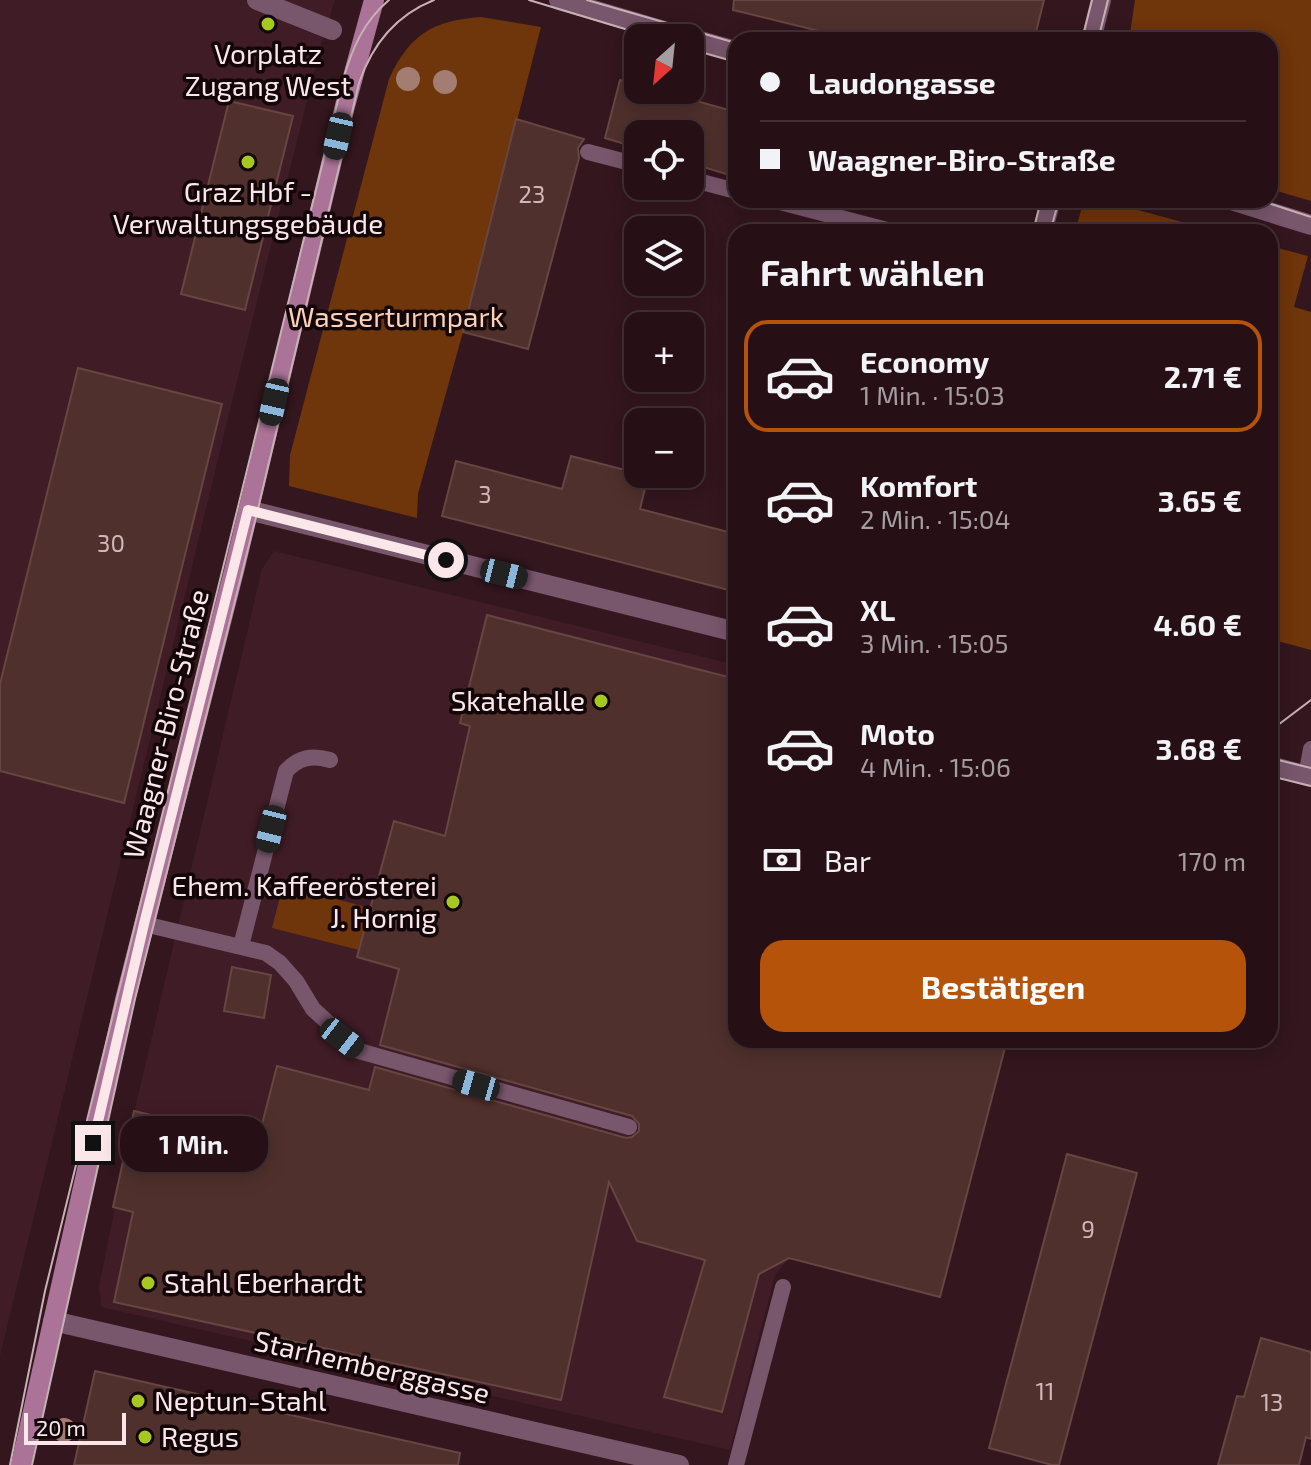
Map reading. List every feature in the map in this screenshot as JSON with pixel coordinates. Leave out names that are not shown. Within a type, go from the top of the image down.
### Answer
[{"type":"street","points":[[257,0],[332,30]]},
{"type":"street","name":"Waagner-Biro-Straße","points":[[21,1465],[144,924],[345,106],[374,0]]},
{"type":"street","points":[[559,0],[641,24]]},
{"type":"street","points":[[1093,32],[1101,0]]},
{"type":"street","points":[[704,42],[728,49]]},
{"type":"street","points":[[1257,208],[1311,225]]},
{"type":"street","points":[[248,510],[728,630]]},
{"type":"street","points":[[1278,767],[1309,773]]},
{"type":"street","name":"Starhemberggasse","points":[[53,1321],[679,1465]]},
{"type":"lane","points":[[588,152],[624,161]]},
{"type":"lane","points":[[704,183],[728,189]]},
{"type":"lane","points":[[803,208],[864,224]]},
{"type":"lane","points":[[1309,773],[1311,749]]},
{"type":"lane","points":[[241,946],[286,771],[296,760],[317,756],[330,760]]},
{"type":"lane","points":[[144,924],[266,953],[296,981],[313,1009],[359,1051],[629,1127]]},
{"type":"lane","points":[[736,1465],[783,1287]]},
{"type":"shaded area","points":[[0,0],[335,0],[231,406],[0,1356]]},
{"type":"shaded area","points":[[274,551],[728,663],[728,1048],[738,1048],[789,1258],[775,1275],[730,1450],[101,1307],[99,1286],[136,1104],[262,569]]},
{"type":"green space","points":[[1135,0],[1311,0],[1311,201],[1278,191],[1278,32],[1130,32]]},
{"type":"green space","name":"Wasserturmpark","points":[[481,17],[541,27],[418,494],[417,518],[289,486],[290,455],[389,79],[405,51],[424,33],[449,22]]},
{"type":"green space","points":[[1082,208],[1130,208],[1190,224],[1077,224]]},
{"type":"green space","points":[[1278,248],[1308,256],[1294,307],[1311,312],[1311,650],[1278,641]]},
{"type":"green space","points":[[283,885],[370,908],[359,950],[272,928]]},
{"type":"building","points":[[734,0],[1044,0],[1036,32],[823,32],[733,10]]},
{"type":"building","points":[[620,80],[624,81],[624,104],[704,103],[728,110],[728,175],[704,167],[704,120],[624,120],[624,144],[605,138]]},
{"type":"building","name":"Graz Hbf - Verwaltungsgebäude","points":[[229,101],[293,116],[245,310],[181,294]]},
{"type":"building","points":[[516,119],[584,139],[578,148],[579,158],[528,349],[463,332]]},
{"type":"building","points":[[78,368],[222,404],[124,803],[0,771],[0,684]]},
{"type":"building","points":[[571,456],[624,470],[624,488],[645,488],[640,509],[728,532],[728,590],[442,516],[456,461],[562,489]]},
{"type":"building","points":[[487,615],[728,677],[728,1048],[1005,1048],[940,1297],[789,1258],[759,1274],[722,1412],[664,1397],[705,1260],[637,1241],[609,1182],[561,1400],[114,1302],[133,1212],[113,1207],[134,1111],[258,1140],[277,1066],[369,1090],[375,1067],[626,1138],[639,1131],[639,1124],[632,1116],[380,1045],[399,969],[357,957],[394,821],[445,836],[470,726],[460,723]]},
{"type":"building","points":[[232,967],[271,975],[264,1018],[224,1011]]},
{"type":"building","points":[[1067,1154],[1137,1173],[1059,1465],[1052,1465],[989,1448]]},
{"type":"building","points":[[1261,1338],[1311,1352],[1311,1439],[1306,1437],[1299,1465],[1218,1465],[1237,1396],[1244,1397]]},
{"type":"building","points":[[95,1371],[460,1453],[458,1465],[74,1465]]},
{"type":"tram line","points":[[10,1465],[45,1291],[343,80],[360,37],[372,17],[389,0]]},
{"type":"tram line","points":[[32,1465],[135,999],[257,513],[359,83],[371,56],[387,33],[408,14],[434,0]]},
{"type":"tram line","points":[[529,0],[624,29]]},
{"type":"tram line","points":[[587,0],[728,41]]},
{"type":"tram line","points":[[1084,32],[1092,0]]},
{"type":"tram line","points":[[1100,32],[1108,0]]},
{"type":"tram line","points":[[704,53],[728,60]]},
{"type":"tram line","points":[[1278,206],[1311,217]]},
{"type":"tram line","points":[[1035,224],[1039,208]]},
{"type":"tram line","points":[[1052,224],[1057,208]]},
{"type":"tram line","points":[[1278,725],[1311,700]]},
{"type":"tram line","points":[[1278,760],[1311,768]]},
{"type":"tram line","points":[[1278,778],[1311,786]]},
{"type":"place","name":"Vorplatz Zugang West","points":[[268,24]]},
{"type":"place","name":"Graz Hbf - Verwaltungsgebäude","points":[[248,162]]},
{"type":"place","name":"Skatehalle","points":[[601,701]]},
{"type":"place","name":"Ehem. Kaffeerösterei J. Hornig","points":[[453,902]]},
{"type":"place","name":"Stahl Eberhardt","points":[[148,1283]]},
{"type":"place","name":"Neptun-Stahl","points":[[138,1401]]},
{"type":"place","name":"Regus","points":[[145,1437]]},
{"type":"route","points":[[93,1143],[125,1000],[248,510],[446,560]]}]
